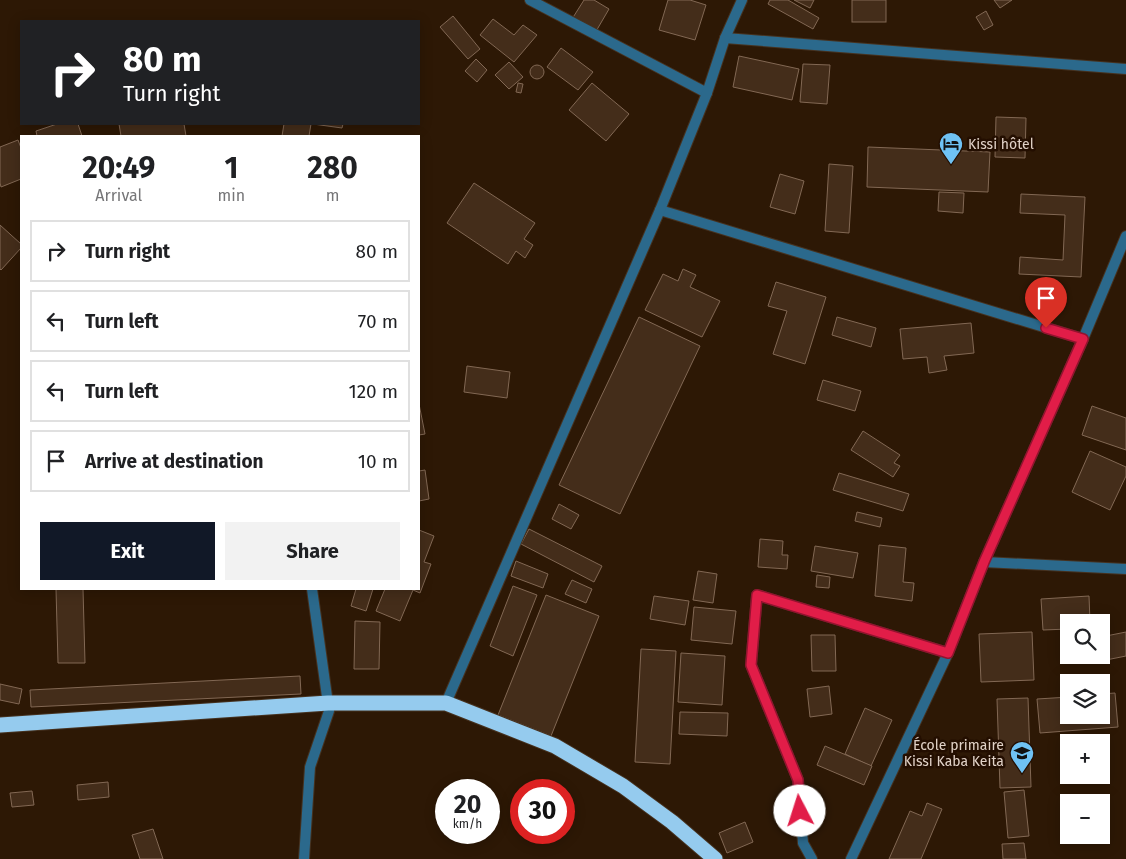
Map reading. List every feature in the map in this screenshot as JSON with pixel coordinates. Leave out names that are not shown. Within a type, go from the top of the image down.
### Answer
[{"type":"highway","points":[[0,725],[328,703],[446,703],[555,746],[623,786],[672,822],[715,859]]},
{"type":"street","points":[[530,0],[706,93]]},
{"type":"street","points":[[446,703],[660,210],[706,93],[725,38],[742,0]]},
{"type":"street","points":[[725,38],[1126,69]]},
{"type":"street","points":[[660,210],[1083,339]]},
{"type":"street","points":[[851,859],[948,653],[984,562],[1083,339],[1126,236]]},
{"type":"street","points":[[984,562],[1126,569]]},
{"type":"street","points":[[304,859],[310,767],[329,711],[312,590]]},
{"type":"street","points":[[812,859],[803,843],[798,780],[751,665],[757,595],[948,653]]},
{"type":"building","points":[[584,0],[594,0],[609,9],[595,33],[572,19]]},
{"type":"building","points":[[668,0],[690,0],[706,5],[695,40],[659,30]]},
{"type":"building","points":[[770,0],[788,0],[819,18],[813,29],[768,4]]},
{"type":"building","points":[[794,0],[814,0],[810,8]]},
{"type":"building","points":[[852,0],[886,0],[886,22],[852,22]]},
{"type":"building","points":[[994,0],[1012,0],[1000,8]]},
{"type":"building","points":[[986,11],[993,25],[984,30],[976,17]]},
{"type":"building","points":[[453,16],[480,49],[468,59],[440,27]]},
{"type":"building","points":[[493,19],[514,35],[523,25],[537,35],[514,62],[480,35]]},
{"type":"building","points":[[561,48],[593,72],[578,90],[547,67]]},
{"type":"building","points":[[739,56],[799,69],[792,100],[733,87]]},
{"type":"building","points":[[476,59],[487,70],[477,82],[465,71]]},
{"type":"building","points":[[509,62],[523,77],[509,89],[495,75]]},
{"type":"building","points":[[803,64],[830,65],[827,104],[800,102]]},
{"type":"building","points":[[534,65],[540,65],[544,72],[540,79],[534,79],[530,75],[530,69]]},
{"type":"building","points":[[518,83],[523,84],[521,93],[516,92]]},
{"type":"building","points":[[592,83],[629,114],[606,141],[569,110]]},
{"type":"building","points":[[996,117],[1026,118],[1025,158],[995,157]]},
{"type":"building","points":[[54,125],[78,125],[82,135],[37,135],[36,131]]},
{"type":"building","points":[[119,125],[184,125],[186,135],[121,135]]},
{"type":"building","points":[[284,125],[311,125],[309,135],[282,135]]},
{"type":"building","points":[[320,125],[343,125],[342,128]]},
{"type":"building","points":[[18,140],[20,145],[20,179],[1,187],[0,183],[0,147]]},
{"type":"building","points":[[868,147],[990,152],[988,192],[867,187]]},
{"type":"building","points":[[829,164],[853,166],[849,233],[825,231]]},
{"type":"building","points":[[780,174],[804,181],[795,214],[770,207]]},
{"type":"building","points":[[474,183],[535,223],[524,239],[533,245],[525,258],[516,251],[508,264],[447,223]]},
{"type":"building","points":[[939,192],[964,193],[963,213],[938,211]]},
{"type":"building","points":[[1021,194],[1085,197],[1081,277],[1019,274],[1020,257],[1063,260],[1065,215],[1020,213]]},
{"type":"building","points":[[0,225],[20,243],[20,249],[0,269]]},
{"type":"building","points":[[683,269],[696,275],[690,287],[720,301],[702,337],[645,310],[663,274],[678,281]]},
{"type":"building","points":[[776,282],[826,297],[805,364],[773,354],[787,311],[768,306]]},
{"type":"building","points":[[639,317],[700,346],[620,514],[559,485]]},
{"type":"building","points":[[837,317],[876,328],[871,347],[832,335]]},
{"type":"building","points":[[971,323],[974,353],[944,356],[947,370],[929,373],[927,357],[903,359],[900,329]]},
{"type":"building","points":[[467,366],[510,372],[507,398],[464,392]]},
{"type":"building","points":[[823,380],[861,391],[855,411],[817,400]]},
{"type":"building","points":[[1092,406],[1126,418],[1126,450],[1082,435]]},
{"type":"building","points":[[420,409],[425,434],[420,435]]},
{"type":"building","points":[[863,431],[900,455],[894,463],[900,466],[893,477],[851,450]]},
{"type":"building","points":[[1090,451],[1126,467],[1126,476],[1110,510],[1072,492]]},
{"type":"building","points":[[425,470],[429,499],[420,501],[420,471]]},
{"type":"building","points":[[839,473],[909,494],[903,511],[833,490]]},
{"type":"building","points":[[559,504],[579,515],[571,529],[552,519]]},
{"type":"building","points":[[857,512],[882,518],[880,527],[855,521]]},
{"type":"building","points":[[529,529],[602,566],[594,582],[521,544]]},
{"type":"building","points":[[420,530],[434,536],[424,562],[431,564],[420,593],[413,590],[420,590]]},
{"type":"building","points":[[760,539],[783,541],[782,555],[788,555],[787,569],[758,567]]},
{"type":"building","points":[[879,545],[906,548],[903,582],[914,583],[912,601],[875,596]]},
{"type":"building","points":[[815,546],[858,553],[853,578],[811,571]]},
{"type":"building","points":[[516,561],[548,574],[543,588],[511,576]]},
{"type":"building","points":[[698,571],[717,574],[713,603],[693,600]]},
{"type":"building","points":[[817,575],[830,577],[829,588],[816,587]]},
{"type":"building","points":[[572,580],[592,589],[586,603],[565,594]]},
{"type":"building","points":[[513,586],[537,595],[513,656],[490,646]]},
{"type":"building","points":[[56,590],[83,590],[85,663],[58,663]]},
{"type":"building","points":[[356,590],[373,590],[366,611],[351,606]]},
{"type":"building","points":[[385,590],[413,590],[400,621],[376,611]]},
{"type":"building","points":[[546,595],[599,616],[551,736],[498,715]]},
{"type":"building","points":[[654,596],[689,601],[685,625],[650,619]]},
{"type":"building","points":[[1089,596],[1090,614],[1060,614],[1060,629],[1043,630],[1041,599]]},
{"type":"building","points":[[694,607],[736,611],[732,644],[691,640]]},
{"type":"building","points":[[355,621],[380,622],[379,669],[354,669]]},
{"type":"building","points":[[1032,632],[1034,680],[981,682],[979,634]]},
{"type":"building","points":[[1126,632],[1126,656],[1110,659],[1110,635]]},
{"type":"building","points":[[811,635],[835,635],[836,671],[812,671]]},
{"type":"building","points":[[641,649],[676,651],[670,764],[635,762]]},
{"type":"building","points":[[681,653],[725,656],[722,705],[678,702]]},
{"type":"building","points":[[300,676],[301,694],[31,707],[30,690]]},
{"type":"building","points":[[0,684],[22,689],[19,704],[0,700]]},
{"type":"building","points":[[829,686],[832,714],[810,717],[807,689]]},
{"type":"building","points":[[1110,693],[1115,693],[1118,727],[1040,733],[1037,699],[1060,698],[1060,724],[1110,724]]},
{"type":"building","points":[[1028,698],[1031,787],[1000,788],[997,699]]},
{"type":"building","points":[[865,708],[892,720],[871,766],[845,754]]},
{"type":"building","points":[[680,712],[728,713],[727,736],[679,734]]},
{"type":"building","points":[[825,746],[872,766],[864,785],[817,765]]},
{"type":"building","points":[[108,782],[109,797],[78,800],[77,785]]},
{"type":"building","points":[[1024,790],[1029,836],[1008,838],[1004,792]]},
{"type":"building","points":[[32,791],[34,805],[12,807],[10,793]]},
{"type":"building","points":[[927,803],[942,809],[921,859],[889,859],[910,811],[922,816]]},
{"type":"building","points":[[745,822],[753,842],[727,853],[719,833]]},
{"type":"building","points":[[153,829],[163,859],[140,859],[132,835]]},
{"type":"building","points":[[1024,843],[1026,859],[1003,859],[1002,844]]},
{"type":"place","name":"Kissi hôtel","points":[[951,165]]},
{"type":"place","name":"École primaire Kissi Kaba Keita","points":[[1022,774]]},
{"type":"route","points":[[800,811],[798,780],[751,665],[757,595],[948,653],[984,562],[1083,339],[1046,328]]}]
